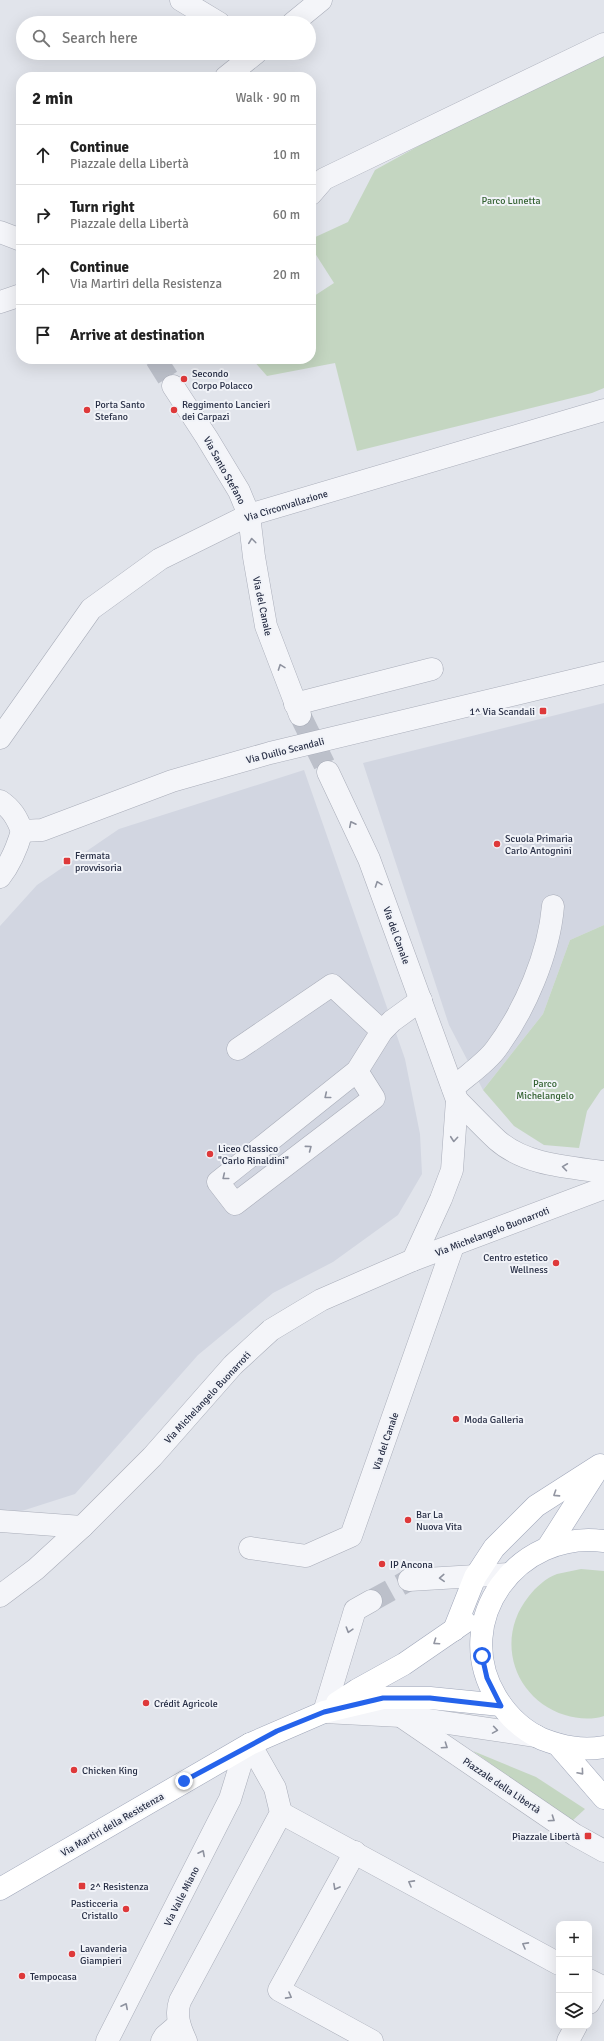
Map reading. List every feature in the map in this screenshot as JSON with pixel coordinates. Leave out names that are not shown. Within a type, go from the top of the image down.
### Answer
[{"type":"main road","points":[[548,1547],[602,1462]]},
{"type":"main road","points":[[454,1630],[475,1577],[494,1548],[536,1506],[602,1462]]},
{"type":"main road","points":[[604,1541],[582,1540],[548,1547],[527,1558],[509,1574],[490,1603],[482,1629],[482,1656],[487,1678],[501,1706],[517,1723],[536,1736],[558,1745],[576,1749],[604,1747]]},
{"type":"main road","points":[[248,1746],[324,1712],[357,1690],[404,1664],[490,1603]]},
{"type":"main road","points":[[324,1712],[383,1698],[430,1698],[501,1706]]},
{"type":"main road","points":[[558,1745],[604,1798]]},
{"type":"main road","name":"Via Martiri della Resistenza","points":[[0,1889],[248,1746]]},
{"type":"street","points":[[181,0],[207,16]]},
{"type":"street","points":[[302,16],[321,0]]},
{"type":"street","points":[[316,182],[604,44]]},
{"type":"street","points":[[232,72],[247,60]]},
{"type":"street","points":[[0,232],[16,238]]},
{"type":"street","points":[[0,302],[16,297]]},
{"type":"street","name":"Via Santo Stefano","points":[[173,386],[208,438],[239,492],[249,515]]},
{"type":"street","name":"Via Circonvallazione","points":[[0,738],[91,609],[160,559],[249,515],[604,410]]},
{"type":"street","name":"Via del Canale","points":[[249,515],[254,558],[266,626],[297,710],[432,669]]},
{"type":"street","name":"Via Duilio Scandali","points":[[22,831],[42,830],[172,781],[270,753],[604,673]]},
{"type":"street","name":"Via del Canale","points":[[328,772],[369,859],[455,1094],[452,1170],[441,1199],[413,1260]]},
{"type":"street","points":[[0,801],[9,807],[17,818],[22,831],[17,850],[7,869],[0,877]]},
{"type":"street","points":[[455,1094],[496,1050],[532,987],[551,925],[553,906]]},
{"type":"street","points":[[238,1049],[332,985],[382,1032]]},
{"type":"street","points":[[357,1071],[374,1098],[235,1204],[218,1182],[357,1071],[382,1032],[392,1021],[421,1000]]},
{"type":"street","name":"Via del Canale","points":[[455,1094],[498,1141],[526,1157],[549,1164],[604,1172]]},
{"type":"street","name":"Via Michelangelo Buonarroti","points":[[0,1596],[36,1569],[82,1527],[152,1457],[233,1365],[271,1330],[321,1300],[413,1260],[604,1188]]},
{"type":"street","name":"Via del Canale","points":[[250,1548],[306,1556],[351,1536],[453,1246]]},
{"type":"street","points":[[0,1521],[82,1527]]},
{"type":"street","points":[[409,1580],[509,1574]]},
{"type":"street","points":[[371,1601],[355,1610],[324,1712],[401,1716],[536,1736]]},
{"type":"street","name":"Piazzale della Libertà","points":[[401,1716],[575,1834],[604,1851]]},
{"type":"street","points":[[162,2041],[164,2036],[183,2033],[178,2008],[185,1989],[281,1813],[274,1788],[248,1746]]},
{"type":"street","name":"Via Valle Miano","points":[[108,2041],[230,1799],[248,1746]]},
{"type":"street","points":[[281,1813],[556,1962]]},
{"type":"street","points":[[355,1852],[279,1990],[372,2041]]},
{"type":"street","points":[[592,1982],[599,1985],[592,1998]]},
{"type":"street","points":[[568,2041],[574,2029]]},
{"type":"shaded area","name":"Scuola Primaria Carlo Antognini","points":[[604,703],[604,925],[570,940],[543,1014],[483,1090],[449,1025],[363,763]]},
{"type":"shaded area","name":"Liceo Classico \"Carlo Rinaldini\"","points":[[304,770],[405,1059],[420,1134],[422,1174],[398,1215],[333,1262],[273,1293],[198,1355],[75,1494],[0,1518],[0,926],[37,885],[119,829]]},
{"type":"green space","name":"Parco Lunetta","points":[[604,48],[604,388],[592,393],[357,451],[335,363],[267,376],[256,364],[316,364],[316,295],[334,283],[316,255],[316,237],[348,222],[375,170]]},
{"type":"green space","name":"Parco Michelangelo","points":[[604,925],[604,1088],[601,1090],[587,1111],[579,1148],[544,1145],[514,1126],[483,1090],[543,1014],[570,940]]},
{"type":"green space","points":[[581,1569],[604,1571],[604,1716],[590,1718],[579,1718],[565,1715],[547,1707],[533,1696],[522,1682],[515,1666],[512,1648],[513,1630],[518,1613],[529,1596],[549,1578],[557,1574]]},
{"type":"green space","points":[[473,1751],[536,1777],[585,1809],[571,1822]]},
{"type":"tunnel","points":[[159,364],[173,386]]},
{"type":"tunnel","points":[[300,715],[328,772]]},
{"type":"tunnel","points":[[371,1601],[409,1580]]},
{"type":"place","name":"Secondo Corpo Polacco","points":[[184,379]]},
{"type":"place","name":"Porta Santo Stefano","points":[[87,410]]},
{"type":"place","name":"Reggimento Lancieri dei Carpazi","points":[[174,410]]},
{"type":"place","name":"1^ Via Scandali","points":[[543,711]]},
{"type":"place","name":"Scuola Primaria Carlo Antognini","points":[[497,844]]},
{"type":"place","name":"Fermata provvisoria","points":[[67,861]]},
{"type":"place","name":"Liceo Classico \"Carlo Rinaldini\"","points":[[210,1154]]},
{"type":"place","name":"Centro estetico Wellness","points":[[556,1263]]},
{"type":"place","name":"Moda Galleria","points":[[456,1419]]},
{"type":"place","name":"Bar La Nuova Vita","points":[[408,1520]]},
{"type":"place","name":"IP Ancona","points":[[382,1564]]},
{"type":"place","name":"Crédit Agricole","points":[[146,1703]]},
{"type":"place","name":"Chicken King","points":[[74,1770]]},
{"type":"place","name":"Piazzale Libertà","points":[[588,1836]]},
{"type":"place","name":"2^ Resistenza","points":[[82,1886]]},
{"type":"place","name":"Pasticceria Cristallo","points":[[126,1909]]},
{"type":"place","name":"Lavanderia Giampieri","points":[[72,1954]]},
{"type":"place","name":"Tempocasa","points":[[22,1976]]},
{"type":"route","points":[[184,1781],[250,1744],[277,1731],[324,1712],[383,1698],[430,1698],[501,1706],[487,1678],[482,1656]]}]
